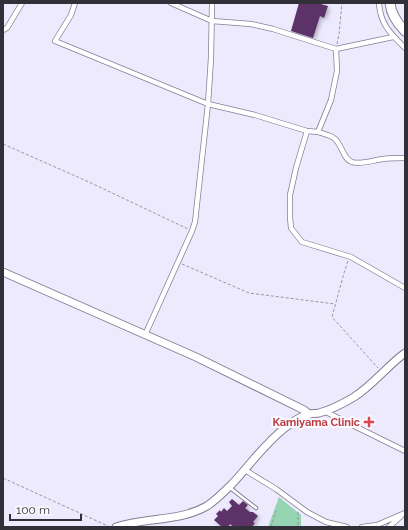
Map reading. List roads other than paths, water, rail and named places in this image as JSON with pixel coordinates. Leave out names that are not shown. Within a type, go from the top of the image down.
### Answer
[{"type":"highway","points":[[390,3],[390,8],[395,19],[405,31]]},
{"type":"highway","points":[[394,3],[399,16],[405,22]]},
{"type":"street","points":[[3,30],[10,24],[22,3]]},
{"type":"street","points":[[75,3],[71,15],[55,41],[208,104],[255,115],[307,131],[318,132],[334,138],[345,156],[352,162],[357,163],[384,158],[405,158]]},
{"type":"street","points":[[171,3],[212,21],[251,24],[336,49],[393,37]]},
{"type":"street","points":[[145,335],[195,222],[208,104],[212,3]]},
{"type":"street","points":[[379,3],[379,10],[387,30],[405,48]]},
{"type":"street","points":[[318,132],[331,100],[337,71],[336,49]]},
{"type":"street","points":[[307,131],[290,195],[291,228],[302,242],[351,257],[405,288]]},
{"type":"street","points":[[3,272],[196,357],[310,414]]},
{"type":"street","points":[[116,527],[130,523],[185,515],[207,506],[229,487],[271,440],[287,426],[300,418],[335,407],[354,397],[367,388],[396,360],[405,354]]},
{"type":"street","points":[[323,411],[405,451]]},
{"type":"street","points":[[245,470],[276,489],[307,512],[326,522],[344,527]]},
{"type":"street","points":[[362,527],[377,525],[405,514]]},
{"type":"street","points":[[389,527],[405,514]]},
{"type":"lane","points":[[229,487],[256,508]]},
{"type":"place","name":"Kamiyama Clinic","points":[[369,422]]}]
